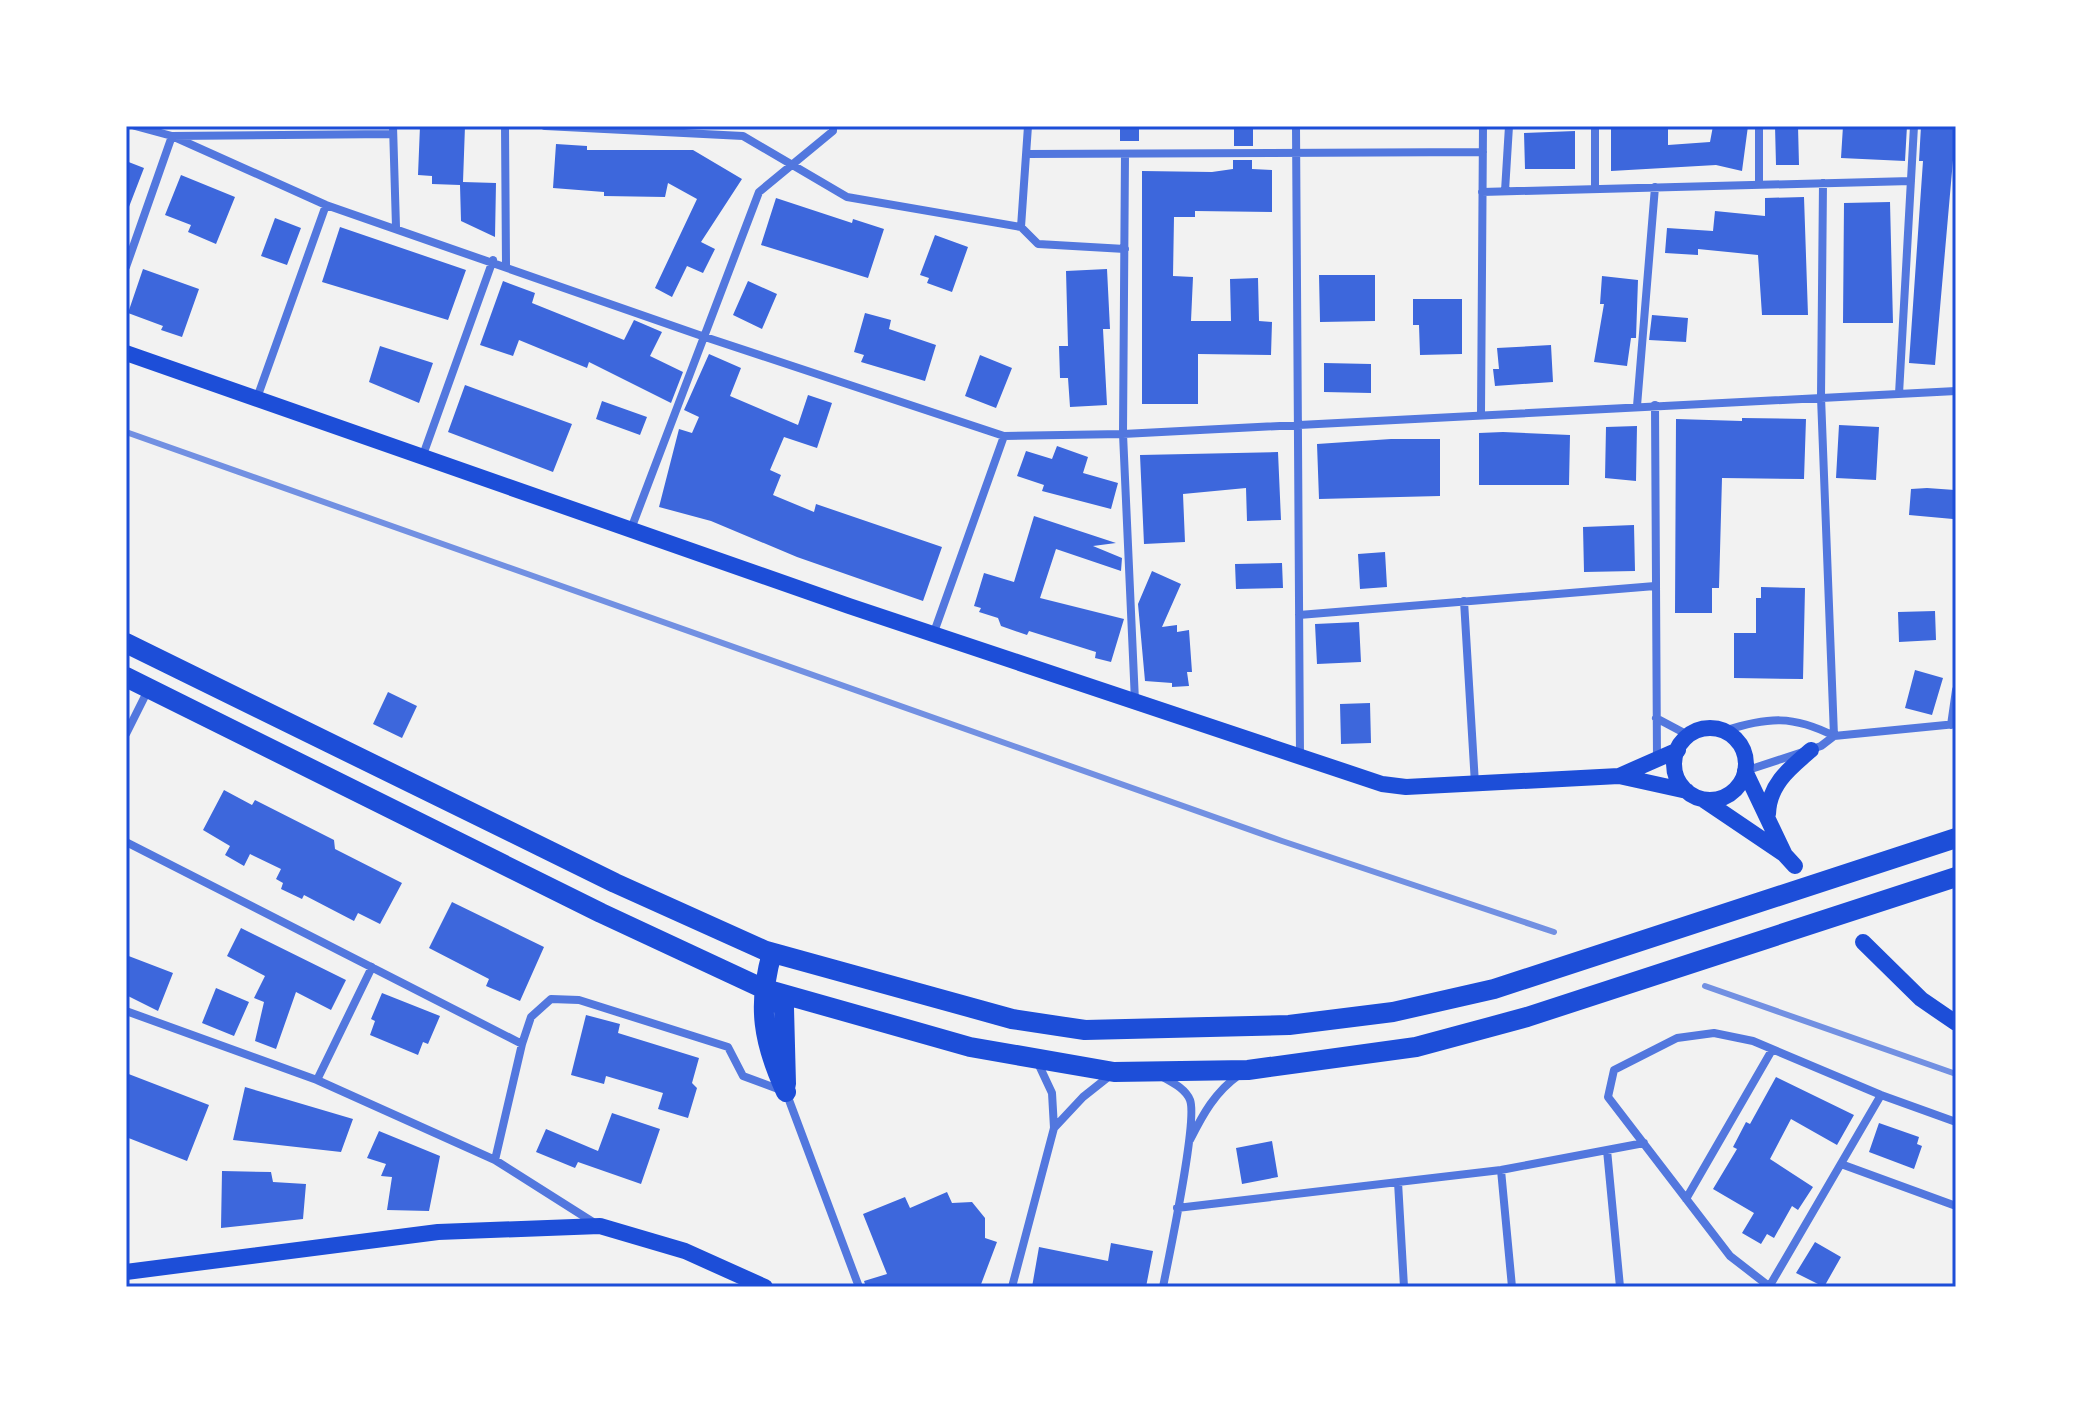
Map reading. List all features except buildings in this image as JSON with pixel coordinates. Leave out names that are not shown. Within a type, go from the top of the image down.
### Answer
[{"type":"highway","points":[[126,643],[615,883],[772,953],[1012,1019],[1085,1030],[1289,1025],[1393,1012],[1494,989],[1956,838]]},
{"type":"highway","points":[[126,677],[601,913],[762,988],[970,1047],[1114,1072],[1248,1070],[1416,1047],[1527,1017],[1956,877]]},
{"type":"highway","points":[[762,988],[772,953]]},
{"type":"highway","points":[[762,988],[784,1008],[786,1092]]},
{"type":"main road","points":[[126,353],[933,635],[1382,784],[1406,787],[1619,776],[1687,791],[1790,860],[1745,771],[1742,748],[1724,731],[1700,729],[1688,735],[1678,750],[1674,768],[1687,791]]},
{"type":"main road","points":[[1619,776],[1678,750]]},
{"type":"main road","points":[[1768,815],[1768,799],[1776,784],[1811,750]]},
{"type":"main road","points":[[1703,799],[1725,797],[1741,781],[1745,771]]},
{"type":"main road","points":[[1863,942],[1921,999],[1956,1023]]},
{"type":"main road","points":[[126,1272],[438,1232],[600,1226],[685,1251],[765,1287]]},
{"type":"street","points":[[135,126],[172,136],[326,205],[493,260],[702,336],[1004,436],[1123,434],[1956,391]]},
{"type":"street","points":[[505,126],[506,265]]},
{"type":"street","points":[[545,126],[743,136],[847,197],[1021,227],[1038,244],[1125,249]]},
{"type":"street","points":[[631,529],[759,192],[794,166],[833,131],[833,126]]},
{"type":"street","points":[[1021,227],[1028,126]]},
{"type":"street","points":[[1296,126],[1300,758]]},
{"type":"street","points":[[1481,414],[1483,126]]},
{"type":"street","points":[[1505,191],[1509,126]]},
{"type":"street","points":[[1595,126],[1595,189]]},
{"type":"street","points":[[1759,126],[1759,184]]},
{"type":"street","points":[[1899,394],[1914,126]]},
{"type":"street","points":[[172,136],[393,130],[396,227]]},
{"type":"street","points":[[126,267],[172,136]]},
{"type":"street","points":[[1026,154],[1483,152]]},
{"type":"street","points":[[1125,154],[1123,434],[1135,701]]},
{"type":"street","points":[[1482,192],[1911,181]]},
{"type":"street","points":[[1823,183],[1821,397],[1834,736]]},
{"type":"street","points":[[1637,406],[1655,187]]},
{"type":"street","points":[[257,398],[326,205]]},
{"type":"street","points":[[423,455],[493,260]]},
{"type":"street","points":[[1655,405],[1657,761]]},
{"type":"street","points":[[933,635],[1004,436]]},
{"type":"street","points":[[1299,615],[1655,586]]},
{"type":"street","points":[[1464,601],[1475,784]]},
{"type":"street","points":[[126,734],[149,688]]},
{"type":"street","points":[[1745,771],[1811,750],[1834,736],[1953,725],[1956,690]]},
{"type":"street","points":[[1656,718],[1688,735]]},
{"type":"street","points":[[1724,731],[1776,719],[1808,722],[1834,736]]},
{"type":"street","points":[[126,842],[522,1044]]},
{"type":"street","points":[[317,1080],[372,967]]},
{"type":"street","points":[[495,1160],[531,1017],[551,999],[579,1000],[728,1047],[743,1076],[786,1092],[859,1287]]},
{"type":"street","points":[[126,1011],[317,1080],[495,1160],[600,1226]]},
{"type":"street","points":[[1881,1095],[1770,1287],[1730,1256],[1608,1097],[1614,1070],[1677,1038],[1714,1033],[1772,1050],[1956,1122]]},
{"type":"street","points":[[1686,1199],[1772,1050]]},
{"type":"street","points":[[1012,1287],[1054,1128],[1052,1093],[1037,1061]]},
{"type":"street","points":[[1188,1144],[1204,1111],[1226,1084],[1248,1070]]},
{"type":"street","points":[[1054,1128],[1083,1097],[1114,1072]]},
{"type":"street","points":[[1153,1072],[1181,1088],[1190,1101],[1188,1144],[1163,1287]]},
{"type":"street","points":[[1177,1208],[1501,1170],[1644,1143]]},
{"type":"street","points":[[1607,1150],[1620,1287]]},
{"type":"street","points":[[1841,1164],[1956,1206]]},
{"type":"street","points":[[1501,1170],[1512,1287]]},
{"type":"street","points":[[1398,1182],[1404,1287]]},
{"type":"railway","points":[[126,432],[1282,841],[1554,932]]},
{"type":"railway","points":[[1705,986],[1956,1074]]}]
